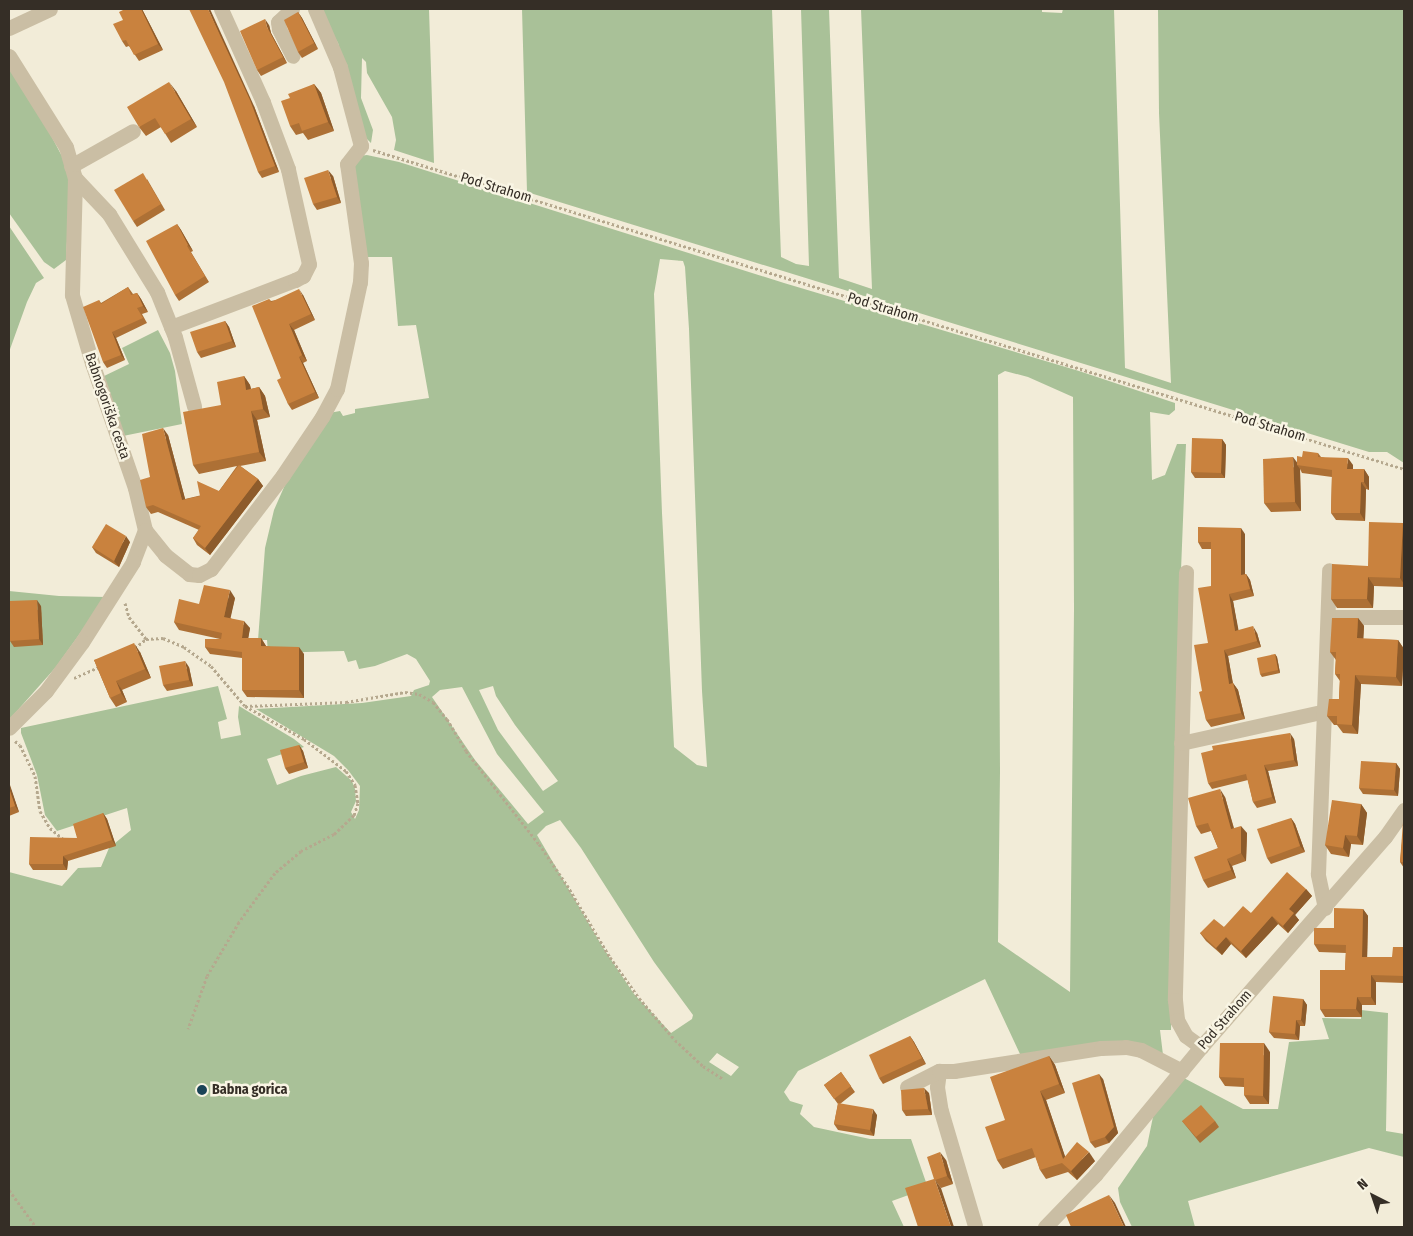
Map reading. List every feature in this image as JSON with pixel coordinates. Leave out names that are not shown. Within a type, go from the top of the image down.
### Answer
[{"type":"street","points":[[9,28],[50,9]]},
{"type":"street","points":[[171,328],[295,280],[303,276],[308,264],[288,169],[263,102],[221,9]]},
{"type":"street","points":[[292,9],[278,22],[279,30],[293,56]]},
{"type":"street","points":[[9,728],[46,692],[119,587],[133,562],[145,530],[166,555],[189,574],[199,575],[210,569],[283,475],[322,417],[337,389],[360,282],[360,243],[347,164],[361,146],[340,67],[315,9]]},
{"type":"street","name":"Babnogoriška cesta","points":[[9,56],[66,147],[73,172],[76,211],[71,258],[75,308],[134,488],[145,530]]},
{"type":"street","points":[[133,131],[73,172],[109,214],[130,245],[157,292],[171,328],[194,406]]},
{"type":"street","points":[[1325,908],[1318,874],[1329,617],[1329,570]]},
{"type":"street","points":[[1186,572],[1175,1000],[1177,1020],[1186,1036],[1201,1047]]},
{"type":"street","points":[[1329,617],[1404,618]]},
{"type":"street","points":[[1181,742],[1325,711]]},
{"type":"street","name":"Pod Strahom","points":[[1045,1227],[1095,1175],[1201,1047],[1325,908],[1385,837],[1404,810]]},
{"type":"street","points":[[907,1087],[939,1070],[954,1071],[1101,1048],[1126,1047],[1141,1050],[1182,1071]]},
{"type":"street","points":[[939,1070],[937,1087],[941,1111],[975,1226]]},
{"type":"path","name":"Pod Strahom","points":[[361,146],[1404,469]]},
{"type":"path","points":[[119,587],[130,617],[146,639]]},
{"type":"path","points":[[129,653],[146,639],[163,638],[184,646],[211,666],[245,706],[268,721],[304,740],[346,771],[356,785],[358,803],[354,815],[334,834],[301,851],[275,873],[239,922],[207,976],[188,1029]]},
{"type":"path","points":[[71,680],[104,664]]},
{"type":"path","points":[[245,706],[346,702],[405,692],[419,694],[433,702],[466,751],[539,844],[610,957],[639,998],[675,1040],[704,1066],[723,1079]]},
{"type":"path","points":[[9,736],[20,745],[35,776],[40,810],[50,828],[63,839]]},
{"type":"path","points":[[9,1190],[36,1227]]},
{"type":"green space","points":[[319,9],[429,9],[434,163],[394,150],[396,140],[392,117],[367,73],[366,62],[362,58],[361,98],[373,130],[371,143],[364,136],[338,43]]},
{"type":"green space","points":[[522,9],[772,9],[781,257],[796,264],[809,266],[801,9],[829,9],[839,278],[872,289],[861,9],[1042,9],[1042,12],[1062,13],[1063,9],[1114,9],[1125,368],[1171,383],[1159,113],[1158,9],[1404,9],[1404,463],[1387,452],[1369,452],[527,192]]},
{"type":"green space","points":[[9,68],[45,124],[65,162],[70,182],[66,260],[54,269],[44,262],[9,213]]},
{"type":"green space","points":[[367,155],[399,162],[784,283],[1079,371],[1175,403],[1175,410],[1169,415],[1150,412],[1152,480],[1165,475],[1177,444],[1186,444],[1180,596],[1171,1030],[1160,1030],[1163,1055],[1020,1054],[985,979],[798,1071],[784,1092],[790,1101],[803,1105],[800,1114],[814,1127],[870,1139],[911,1139],[928,1188],[892,1201],[904,1227],[9,1227],[9,872],[62,886],[78,868],[101,867],[109,848],[131,830],[127,808],[57,831],[45,815],[37,775],[21,733],[21,728],[218,686],[227,719],[218,722],[221,739],[241,735],[238,717],[239,706],[304,747],[267,759],[277,785],[301,776],[336,767],[352,781],[355,789],[356,801],[351,812],[355,819],[359,810],[360,786],[348,770],[334,756],[256,709],[362,703],[411,696],[414,690],[429,685],[430,681],[416,659],[407,654],[375,666],[359,669],[356,660],[348,662],[344,651],[268,653],[267,640],[258,640],[265,548],[274,510],[288,478],[329,413],[340,411],[343,416],[355,413],[355,409],[429,398],[416,325],[398,326],[392,257],[365,257],[351,172],[359,156]],"holes":[[[660,259],[683,261],[689,329],[702,691],[707,767],[697,765],[674,747],[662,513],[654,294]],[[1005,371],[1028,377],[1073,397],[1074,609],[1070,992],[998,942],[1000,772],[998,375]],[[493,686],[496,696],[515,725],[558,781],[543,791],[498,730],[479,690]],[[462,687],[497,754],[544,812],[528,824],[475,760],[432,697],[440,690]],[[560,820],[581,848],[654,962],[693,1015],[692,1019],[671,1033],[634,994],[602,946],[537,835],[546,826]],[[717,1053],[739,1067],[731,1076],[709,1062]]]},
{"type":"green space","points":[[9,226],[44,278],[36,283],[27,302],[9,352]]},
{"type":"green space","points":[[158,330],[170,353],[175,371],[182,424],[123,436],[102,377],[129,364],[122,348]]},
{"type":"green space","points":[[9,591],[59,596],[106,597],[56,667],[9,720]]},
{"type":"green space","points":[[1361,1010],[1388,1013],[1386,1131],[1404,1134],[1404,1157],[1369,1148],[1188,1201],[1195,1227],[1132,1227],[1120,1202],[1118,1188],[1147,1146],[1155,1107],[1182,1077],[1243,1109],[1278,1109],[1289,1042],[1329,1039],[1322,1018],[1361,1019]]},
{"type":"building","points":[[125,9],[141,9],[158,44],[134,55],[126,40],[122,41],[113,24],[123,20],[119,12]]},
{"type":"building","points":[[189,9],[208,9],[250,100],[275,166],[258,172],[224,82]]},
{"type":"building","points":[[298,12],[314,43],[298,52],[284,20]]},
{"type":"building","points":[[265,19],[267,27],[283,57],[257,70],[240,31]]},
{"type":"building","points":[[169,82],[191,119],[165,134],[155,118],[139,127],[127,107]]},
{"type":"building","points":[[314,84],[328,122],[302,131],[299,123],[290,126],[281,101],[290,98],[288,94]]},
{"type":"building","points":[[328,170],[337,197],[313,204],[304,178]]},
{"type":"building","points":[[143,173],[161,204],[133,221],[114,190]]},
{"type":"building","points":[[177,224],[187,246],[205,276],[175,295],[146,241]]},
{"type":"building","points":[[128,287],[131,295],[137,293],[143,306],[137,308],[143,318],[112,332],[121,355],[103,362],[83,307],[99,300],[101,304]]},
{"type":"building","points":[[299,289],[311,314],[289,324],[302,355],[299,357],[315,392],[288,404],[277,380],[281,378],[252,306],[269,299],[271,302]]},
{"type":"building","points":[[225,321],[232,341],[197,352],[190,332]]},
{"type":"building","points":[[244,376],[246,390],[259,387],[263,409],[251,411],[259,452],[193,465],[183,412],[221,405],[217,382]]},
{"type":"building","points":[[163,428],[182,500],[200,496],[197,481],[219,491],[239,465],[258,479],[205,548],[193,538],[201,526],[153,505],[146,507],[140,480],[150,477],[142,434]]},
{"type":"building","points":[[1192,438],[1222,439],[1221,473],[1191,472]]},
{"type":"building","points":[[1303,451],[1318,453],[1318,457],[1348,458],[1347,469],[1364,469],[1364,482],[1361,482],[1360,513],[1331,513],[1332,470],[1297,465],[1297,456],[1302,457]]},
{"type":"building","points":[[1293,457],[1295,502],[1264,503],[1263,459]]},
{"type":"building","points":[[1369,522],[1403,523],[1400,578],[1368,577],[1367,599],[1331,599],[1332,564],[1368,566]]},
{"type":"building","points":[[106,524],[126,536],[114,561],[92,547]]},
{"type":"building","points":[[1198,527],[1241,528],[1241,575],[1246,574],[1250,589],[1229,594],[1235,631],[1253,626],[1257,641],[1224,650],[1229,684],[1233,683],[1241,713],[1206,720],[1199,692],[1202,691],[1194,645],[1208,643],[1198,588],[1211,586],[1211,542],[1198,542]]},
{"type":"building","points":[[204,585],[230,590],[224,617],[244,621],[242,638],[261,638],[261,646],[299,647],[299,690],[242,690],[242,652],[205,647],[205,639],[221,639],[222,633],[174,622],[179,599],[199,604]]},
{"type":"building","points":[[37,600],[39,639],[10,641],[9,601]]},
{"type":"building","points":[[1332,618],[1358,618],[1357,638],[1398,640],[1396,677],[1355,675],[1352,725],[1337,724],[1337,716],[1327,716],[1329,699],[1339,699],[1340,674],[1335,674],[1336,652],[1330,652]]},
{"type":"building","points":[[134,643],[145,669],[116,681],[121,693],[110,698],[94,660]]},
{"type":"building","points":[[1275,654],[1278,670],[1260,674],[1257,658]]},
{"type":"building","points":[[185,661],[189,680],[163,685],[159,666]]},
{"type":"building","points":[[1290,733],[1294,760],[1264,765],[1272,797],[1253,802],[1246,774],[1208,783],[1201,753],[1213,750],[1212,746]]},
{"type":"building","points":[[299,745],[304,762],[285,768],[280,750]]},
{"type":"building","points":[[1361,761],[1396,763],[1394,790],[1359,788]]},
{"type":"building","points":[[9,788],[15,806],[9,808]]},
{"type":"building","points":[[1220,789],[1231,829],[1241,826],[1241,853],[1227,859],[1231,870],[1203,880],[1194,857],[1218,848],[1208,823],[1196,826],[1188,798]]},
{"type":"building","points":[[1332,800],[1361,804],[1357,836],[1345,835],[1343,848],[1325,845]]},
{"type":"building","points":[[103,813],[112,840],[63,856],[63,864],[29,864],[30,837],[77,838],[73,824]]},
{"type":"building","points":[[1291,818],[1300,846],[1267,858],[1257,829]]},
{"type":"building","points":[[1403,822],[1404,862],[1400,862]]},
{"type":"building","points":[[1287,872],[1306,889],[1289,909],[1294,913],[1283,926],[1272,916],[1241,951],[1226,937],[1216,948],[1200,933],[1214,919],[1224,927],[1243,906],[1251,913]]},
{"type":"building","points":[[1334,908],[1363,909],[1362,957],[1392,957],[1393,947],[1404,947],[1404,976],[1371,975],[1371,997],[1357,997],[1356,1009],[1320,1009],[1320,970],[1345,970],[1346,945],[1314,944],[1314,928],[1334,928]]},
{"type":"building","points":[[1273,996],[1303,999],[1301,1020],[1296,1020],[1295,1034],[1269,1032]]},
{"type":"building","points":[[910,1036],[922,1058],[879,1078],[869,1055]]},
{"type":"building","points":[[1220,1043],[1264,1043],[1263,1096],[1244,1095],[1244,1078],[1219,1077]]},
{"type":"building","points":[[1049,1056],[1059,1084],[1040,1091],[1063,1159],[1077,1142],[1089,1152],[1071,1171],[1062,1163],[1040,1170],[1032,1148],[997,1160],[985,1127],[1005,1120],[990,1077]]},
{"type":"building","points":[[841,1072],[851,1086],[834,1099],[824,1085]]},
{"type":"building","points":[[1099,1074],[1114,1127],[1105,1137],[1090,1142],[1072,1083]]},
{"type":"building","points":[[924,1088],[928,1109],[902,1110],[901,1090]]},
{"type":"building","points":[[838,1103],[873,1109],[870,1130],[834,1124]]},
{"type":"building","points":[[1201,1105],[1215,1121],[1196,1137],[1182,1121]]},
{"type":"building","points":[[940,1152],[947,1176],[935,1180],[951,1227],[918,1227],[905,1188],[934,1179],[927,1157]]},
{"type":"building","points":[[1109,1195],[1124,1227],[1071,1227],[1066,1215]]},
{"type":"place","name":"Babna gorica","points":[[202,1090]]}]
